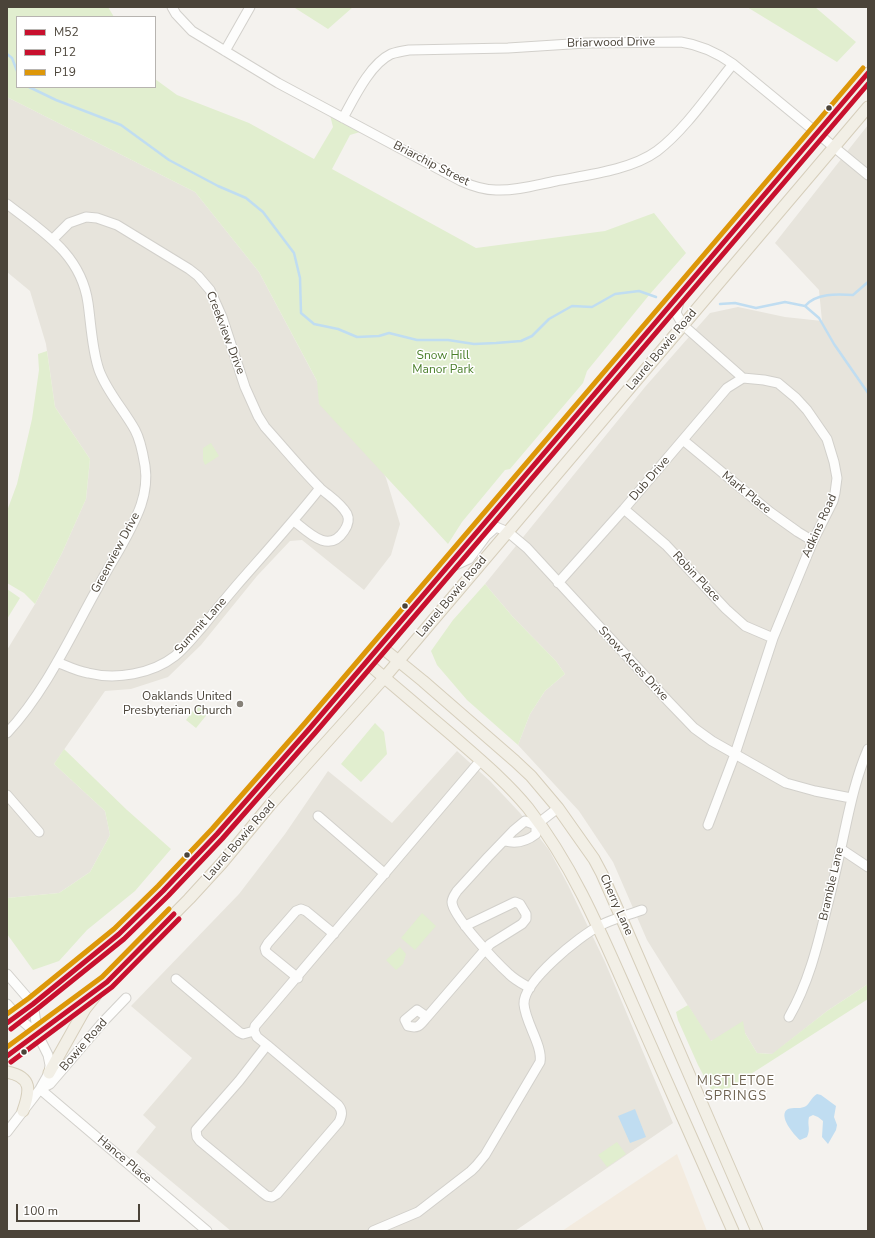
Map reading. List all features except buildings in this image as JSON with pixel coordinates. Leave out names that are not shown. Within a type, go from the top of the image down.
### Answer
[{"type":"main road","name":"Laurel Bowie Road","points":[[7,1023],[18,1016],[119,934],[197,856],[313,725],[446,570],[868,73]]},
{"type":"main road","name":"Laurel Bowie Road","points":[[7,1056],[38,1035],[107,982],[189,899],[222,863],[270,805],[384,678],[868,107]]},
{"type":"main road","name":"Cherry Lane","points":[[380,646],[399,660],[531,776],[558,808],[594,859],[621,917],[757,1231]]},
{"type":"main road","name":"Cherry Lane","points":[[366,662],[481,760],[513,791],[538,824],[572,874],[598,926],[733,1231]]},
{"type":"main road","points":[[49,1073],[85,1010],[107,982]]},
{"type":"main road","points":[[7,1072],[17,1075],[24,1080],[28,1088],[29,1094],[23,1111]]},
{"type":"street","name":"Briarchip Street","points":[[172,7],[176,14],[192,31],[278,83],[471,186],[483,189],[495,190],[520,188],[589,175],[631,164],[647,157],[673,136],[733,64]]},
{"type":"street","points":[[225,51],[250,7]]},
{"type":"street","name":"Briarwood Drive","points":[[343,118],[366,80],[376,67],[391,55],[403,51],[508,48],[586,43],[681,42],[709,49],[733,64],[868,175]]},
{"type":"street","name":"Greenview Drive","points":[[7,204],[53,239],[73,260],[83,280],[88,300],[99,369],[103,379],[135,430],[143,454],[146,479],[145,492],[136,518],[57,662],[30,704],[7,733]]},
{"type":"street","name":"Creekview Drive","points":[[53,239],[69,223],[86,217],[97,218],[117,225],[189,268],[210,290],[220,313],[245,387],[258,416],[265,427],[320,488],[340,505],[348,516],[347,527],[341,536],[333,540],[322,541],[311,535],[294,522]]},
{"type":"street","points":[[682,291],[676,314],[683,325],[743,378]]},
{"type":"street","name":"Dub Drive","points":[[558,583],[624,509],[727,388],[743,378]]},
{"type":"street","name":"Adkins Road","points":[[708,825],[734,754],[773,638],[812,541],[833,501],[837,486],[834,462],[827,439],[807,410],[796,398],[778,383],[743,378]]},
{"type":"street","name":"Mark Place","points":[[683,440],[770,512],[812,541]]},
{"type":"street","points":[[294,522],[320,488]]},
{"type":"street","name":"Robin Place","points":[[624,509],[666,545],[726,609],[745,626],[773,638]]},
{"type":"street","name":"Summit Lane","points":[[57,662],[88,674],[114,676],[146,670],[174,656],[193,638],[276,540],[294,522]]},
{"type":"street","points":[[446,570],[469,559],[486,536],[496,527],[508,532]]},
{"type":"street","name":"Snow Acres Drive","points":[[508,532],[527,548],[689,723],[701,733],[734,754],[786,783],[815,791],[851,798]]},
{"type":"street","name":"Bramble Lane","points":[[789,1017],[798,1001],[815,955],[841,849],[851,798],[862,762],[868,749]]},
{"type":"street","points":[[176,979],[242,1034],[248,1034],[254,1031],[258,1023],[298,978],[481,760]]},
{"type":"street","points":[[7,795],[39,832]]},
{"type":"street","points":[[505,841],[524,841],[530,839],[536,834],[538,824],[558,808]]},
{"type":"street","points":[[318,816],[385,874]]},
{"type":"street","points":[[530,988],[510,975],[486,949],[465,926],[452,903],[454,896],[513,831],[525,821],[538,824]]},
{"type":"street","points":[[841,849],[868,867]]},
{"type":"street","points":[[427,1017],[493,940],[522,924],[526,919],[526,914],[520,904],[515,902],[465,926]]},
{"type":"street","points":[[298,978],[266,952],[265,948],[268,943],[296,911],[301,909],[306,911],[334,934]]},
{"type":"street","points":[[373,1231],[412,1216],[426,1207],[476,1166],[485,1155],[540,1062],[540,1053],[527,1018],[524,1004],[530,988],[550,964],[563,952],[598,926],[642,910]]},
{"type":"street","points":[[7,974],[33,1004],[38,1035]]},
{"type":"street","name":"Bowie Road","points":[[40,1089],[50,1084],[103,1022],[126,998]]},
{"type":"street","points":[[7,1004],[38,1035]]},
{"type":"street","points":[[254,1031],[267,1045],[338,1105],[342,1114],[339,1122],[277,1194],[272,1197],[263,1193],[200,1141],[197,1137],[196,1130],[239,1081],[267,1045]]},
{"type":"street","name":"Bowie Road","points":[[7,1132],[40,1089],[49,1073],[50,1065],[48,1055],[38,1035]]},
{"type":"street","name":"Hance Place","points":[[40,1089],[207,1231]]},
{"type":"shaded area","points":[[7,97],[195,192],[259,272],[327,400],[378,459],[386,478],[400,524],[391,555],[364,590],[302,540],[290,541],[257,576],[201,645],[168,677],[131,689],[105,691],[54,764],[105,811],[110,835],[90,872],[59,893],[7,898],[7,650],[35,604],[62,553],[86,499],[90,459],[55,407],[46,344],[30,291],[7,272]]},
{"type":"shaded area","points":[[868,125],[868,984],[827,1011],[773,1054],[757,1053],[745,1033],[710,1041],[647,940],[613,862],[579,811],[518,745],[530,714],[545,691],[565,674],[556,661],[513,617],[485,584],[645,387],[710,313],[738,307],[785,317],[822,321],[819,290],[775,243]]},
{"type":"shaded area","points":[[457,751],[490,781],[520,813],[549,850],[568,885],[605,962],[673,1123],[515,1231],[231,1231],[136,1152],[156,1127],[143,1115],[192,1058],[131,1006],[239,894],[285,834],[328,771],[392,823]]},
{"type":"shaded area","points":[[677,1154],[707,1231],[562,1231]]},
{"type":"green space","name":"Snow Hill Manor Park","points":[[7,7],[108,7],[113,16],[16,16],[16,88],[156,88],[156,80],[177,95],[249,123],[314,159],[333,127],[330,115],[360,132],[350,135],[332,169],[476,248],[605,231],[654,213],[686,253],[650,294],[587,371],[583,383],[510,469],[505,470],[462,522],[448,544],[319,404],[317,381],[259,272],[195,192],[7,97]]},
{"type":"green space","points":[[353,7],[328,29],[295,8]]},
{"type":"green space","points":[[747,7],[815,7],[856,42],[837,62]]},
{"type":"green space","points":[[47,351],[55,407],[90,459],[86,499],[62,553],[35,604],[24,593],[7,583],[7,511],[17,484],[32,419],[39,370],[38,354]]},
{"type":"green space","points":[[211,443],[219,456],[205,465],[203,460],[203,448]]},
{"type":"green space","points":[[485,584],[513,617],[556,661],[565,674],[545,691],[530,714],[518,745],[467,700],[437,665],[431,651],[453,620]]},
{"type":"green space","points":[[7,589],[20,598],[7,619]]},
{"type":"green space","points":[[198,704],[209,712],[196,728],[186,720]]},
{"type":"green space","points":[[375,723],[384,732],[387,754],[361,782],[341,764]]},
{"type":"green space","points":[[64,749],[127,810],[171,849],[135,891],[87,930],[59,961],[33,970],[7,934],[7,898],[59,893],[90,872],[110,835],[105,811],[54,764]]},
{"type":"green space","points":[[422,913],[436,926],[415,950],[401,938]]},
{"type":"green space","points":[[400,947],[406,954],[403,964],[396,970],[386,960]]},
{"type":"green space","points":[[868,984],[868,999],[715,1097],[698,1065],[678,1020],[676,1012],[688,1005],[711,1041],[743,1021],[745,1033],[757,1053],[772,1054],[827,1011]]},
{"type":"green space","points":[[617,1142],[626,1154],[607,1167],[598,1155]]},
{"type":"water","points":[[817,1094],[821,1095],[836,1106],[834,1117],[837,1125],[836,1130],[828,1144],[822,1137],[823,1121],[818,1117],[813,1115],[809,1117],[809,1131],[807,1137],[800,1140],[788,1125],[784,1116],[788,1109],[802,1108],[806,1106]]},
{"type":"water","points":[[635,1109],[646,1137],[630,1143],[618,1116]]},
{"type":"waterway","points":[[7,54],[12,58],[16,68]]},
{"type":"waterway","points":[[31,88],[56,100],[121,125],[169,160],[218,186],[246,198],[263,212],[294,253],[300,278],[301,313],[314,324],[338,329],[357,337],[379,336],[389,333],[417,340],[448,340],[474,344],[496,343],[521,341],[532,336],[549,319],[572,306],[592,307],[615,294],[639,291],[656,297]]},
{"type":"waterway","points":[[720,304],[735,303],[756,308],[785,302],[805,306],[815,299],[827,295],[853,295],[868,282]]},
{"type":"waterway","points":[[805,306],[819,318],[834,344],[868,393]]},
{"type":"transit line","name":"P19","points":[[7,1014],[114,929],[158,886],[212,829],[305,723],[863,68]]},
{"type":"transit line","name":"M52","points":[[7,1023],[33,1004],[119,934],[163,891],[217,834],[310,728],[868,73]]},
{"type":"transit line","name":"P12","points":[[11,1029],[124,939],[168,896],[222,839],[315,733],[868,84]]},
{"type":"transit line","name":"P19","points":[[7,1047],[102,977],[169,909]]},
{"type":"transit line","name":"M52","points":[[7,1056],[107,982],[174,914]]},
{"type":"transit line","name":"P12","points":[[11,1062],[112,987],[179,919]]},
{"type":"place","name":"Oaklands United Presbyterian Church","points":[[240,704]]},
{"type":"district","name":"MISTLETOE SPRINGS","points":[[736,1090]]}]
